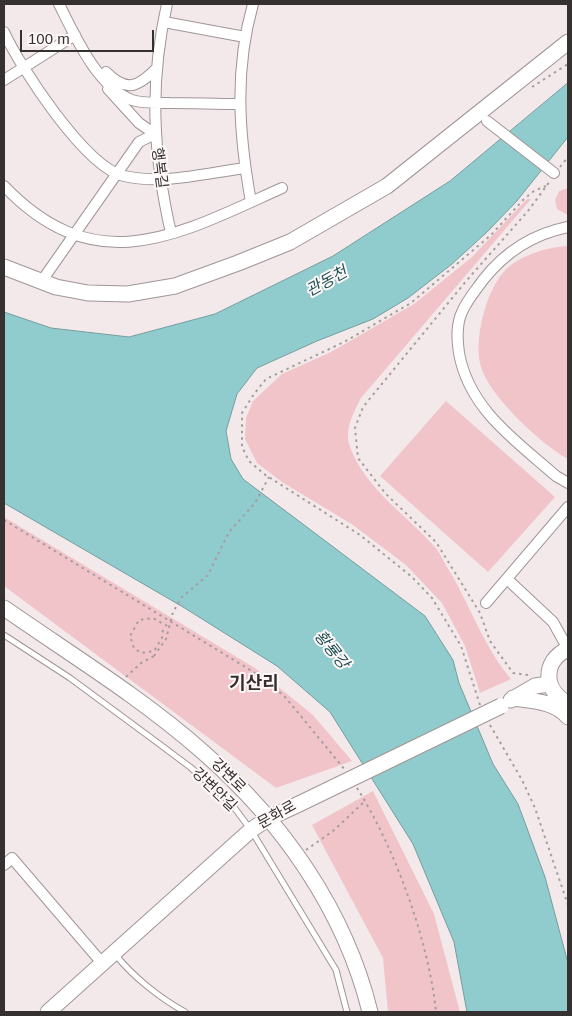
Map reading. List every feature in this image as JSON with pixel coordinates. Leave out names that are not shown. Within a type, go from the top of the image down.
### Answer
[{"type":"street","points":[[41,282],[139,142],[155,134],[120,105],[109,91],[75,35],[59,4]]},
{"type":"street","name":"행복길","points":[[167,4],[154,102],[160,180],[171,234]]},
{"type":"street","points":[[250,202],[239,104],[245,37],[254,4]]},
{"type":"street","points":[[164,22],[245,37]]},
{"type":"street","points":[[4,32],[23,68],[64,125],[110,170],[117,174],[160,180],[245,168]]},
{"type":"street","points":[[4,80],[75,35]]},
{"type":"street","points":[[4,267],[41,282],[88,293],[136,294],[174,286],[238,264],[290,242],[386,186],[568,42]]},
{"type":"street","points":[[86,53],[113,79],[126,85],[142,82],[157,68]]},
{"type":"street","points":[[86,53],[116,91],[132,100],[239,104]]},
{"type":"street","points":[[486,121],[554,175]]},
{"type":"street","points":[[4,186],[33,214],[74,235],[94,241],[121,243],[144,241],[171,234],[282,188]]},
{"type":"street","points":[[568,227],[538,235],[518,247],[494,267],[462,312],[457,342],[464,372],[476,397],[489,417],[556,476],[568,483]]},
{"type":"street","points":[[486,603],[568,508]]},
{"type":"street","points":[[507,579],[553,622],[568,649],[554,659],[542,685],[568,703]]},
{"type":"street","name":"강변로","points":[[4,608],[202,750],[269,818],[298,856],[344,935],[361,976],[370,1012]]},
{"type":"street","name":"문화로","points":[[48,1012],[251,830],[269,818],[542,685]]},
{"type":"street","points":[[507,702],[548,703],[564,711],[568,717]]},
{"type":"street","points":[[4,865],[12,858],[102,963]]},
{"type":"lane","name":"강변안길","points":[[4,635],[70,678],[190,767],[230,802],[251,830],[336,970],[347,1012]]},
{"type":"lane","points":[[114,953],[124,966],[150,988],[186,1012]]},
{"type":"path","points":[[516,84],[526,88],[534,86],[568,64]]},
{"type":"path","points":[[542,685],[528,674],[513,673],[490,641],[480,613],[436,542],[385,493],[358,458],[355,428],[363,407],[467,280],[528,211],[568,157]]},
{"type":"path","points":[[484,712],[475,694],[461,646],[432,598],[412,577],[360,535],[269,477],[249,461],[242,447],[242,413],[266,379],[336,346],[411,303],[491,235],[534,190],[546,186]]},
{"type":"path","points":[[118,688],[134,669],[154,656],[162,648],[173,612],[182,597],[208,575],[229,532],[255,504],[269,477]]},
{"type":"path","points":[[4,520],[264,679],[286,698],[338,757],[347,772]]},
{"type":"path","points":[[163,630],[162,638],[154,652],[141,653],[132,643],[130,636],[139,620],[153,618],[169,626]]},
{"type":"path","points":[[488,722],[522,780],[535,808],[568,905]]},
{"type":"path","points":[[356,786],[366,801],[405,886],[420,935],[436,1012]]},
{"type":"path","points":[[298,856],[333,831],[366,801]]},
{"type":"shaded area","points":[[568,188],[568,215],[557,209],[555,200],[559,191]]},
{"type":"shaded area","points":[[527,199],[531,199],[361,398],[350,422],[348,434],[350,447],[366,476],[439,553],[492,653],[511,679],[480,693],[465,646],[442,603],[406,565],[353,525],[282,482],[257,463],[245,439],[246,418],[253,401],[282,374],[331,352],[414,304],[472,257]]},
{"type":"shaded area","points":[[568,246],[568,459],[530,430],[492,389],[480,363],[479,339],[481,324],[490,296],[503,273],[511,265],[531,254],[546,249]]},
{"type":"shaded area","points":[[446,401],[555,497],[488,572],[380,476]]},
{"type":"shaded area","points":[[4,517],[255,668],[313,715],[352,761],[276,788],[4,586]]},
{"type":"shaded area","points":[[373,791],[434,914],[460,1012],[388,1012],[383,958],[312,825]]},
{"type":"water","points":[[568,83],[568,137],[516,202],[487,232],[452,264],[408,298],[373,319],[317,341],[257,368],[237,394],[226,431],[231,459],[243,479],[425,616],[453,660],[459,683],[493,764],[518,804],[545,877],[568,963],[568,1012],[467,1012],[454,942],[413,844],[330,712],[277,666],[183,607],[4,503],[4,312],[51,328],[129,337],[215,314],[333,256],[450,181]]},
{"type":"district","name":"기산리","points":[[254,684]]},
{"type":"water label","name":"관동천","points":[[327,282]]},
{"type":"water label","name":"황룡강","points":[[331,650]]}]
